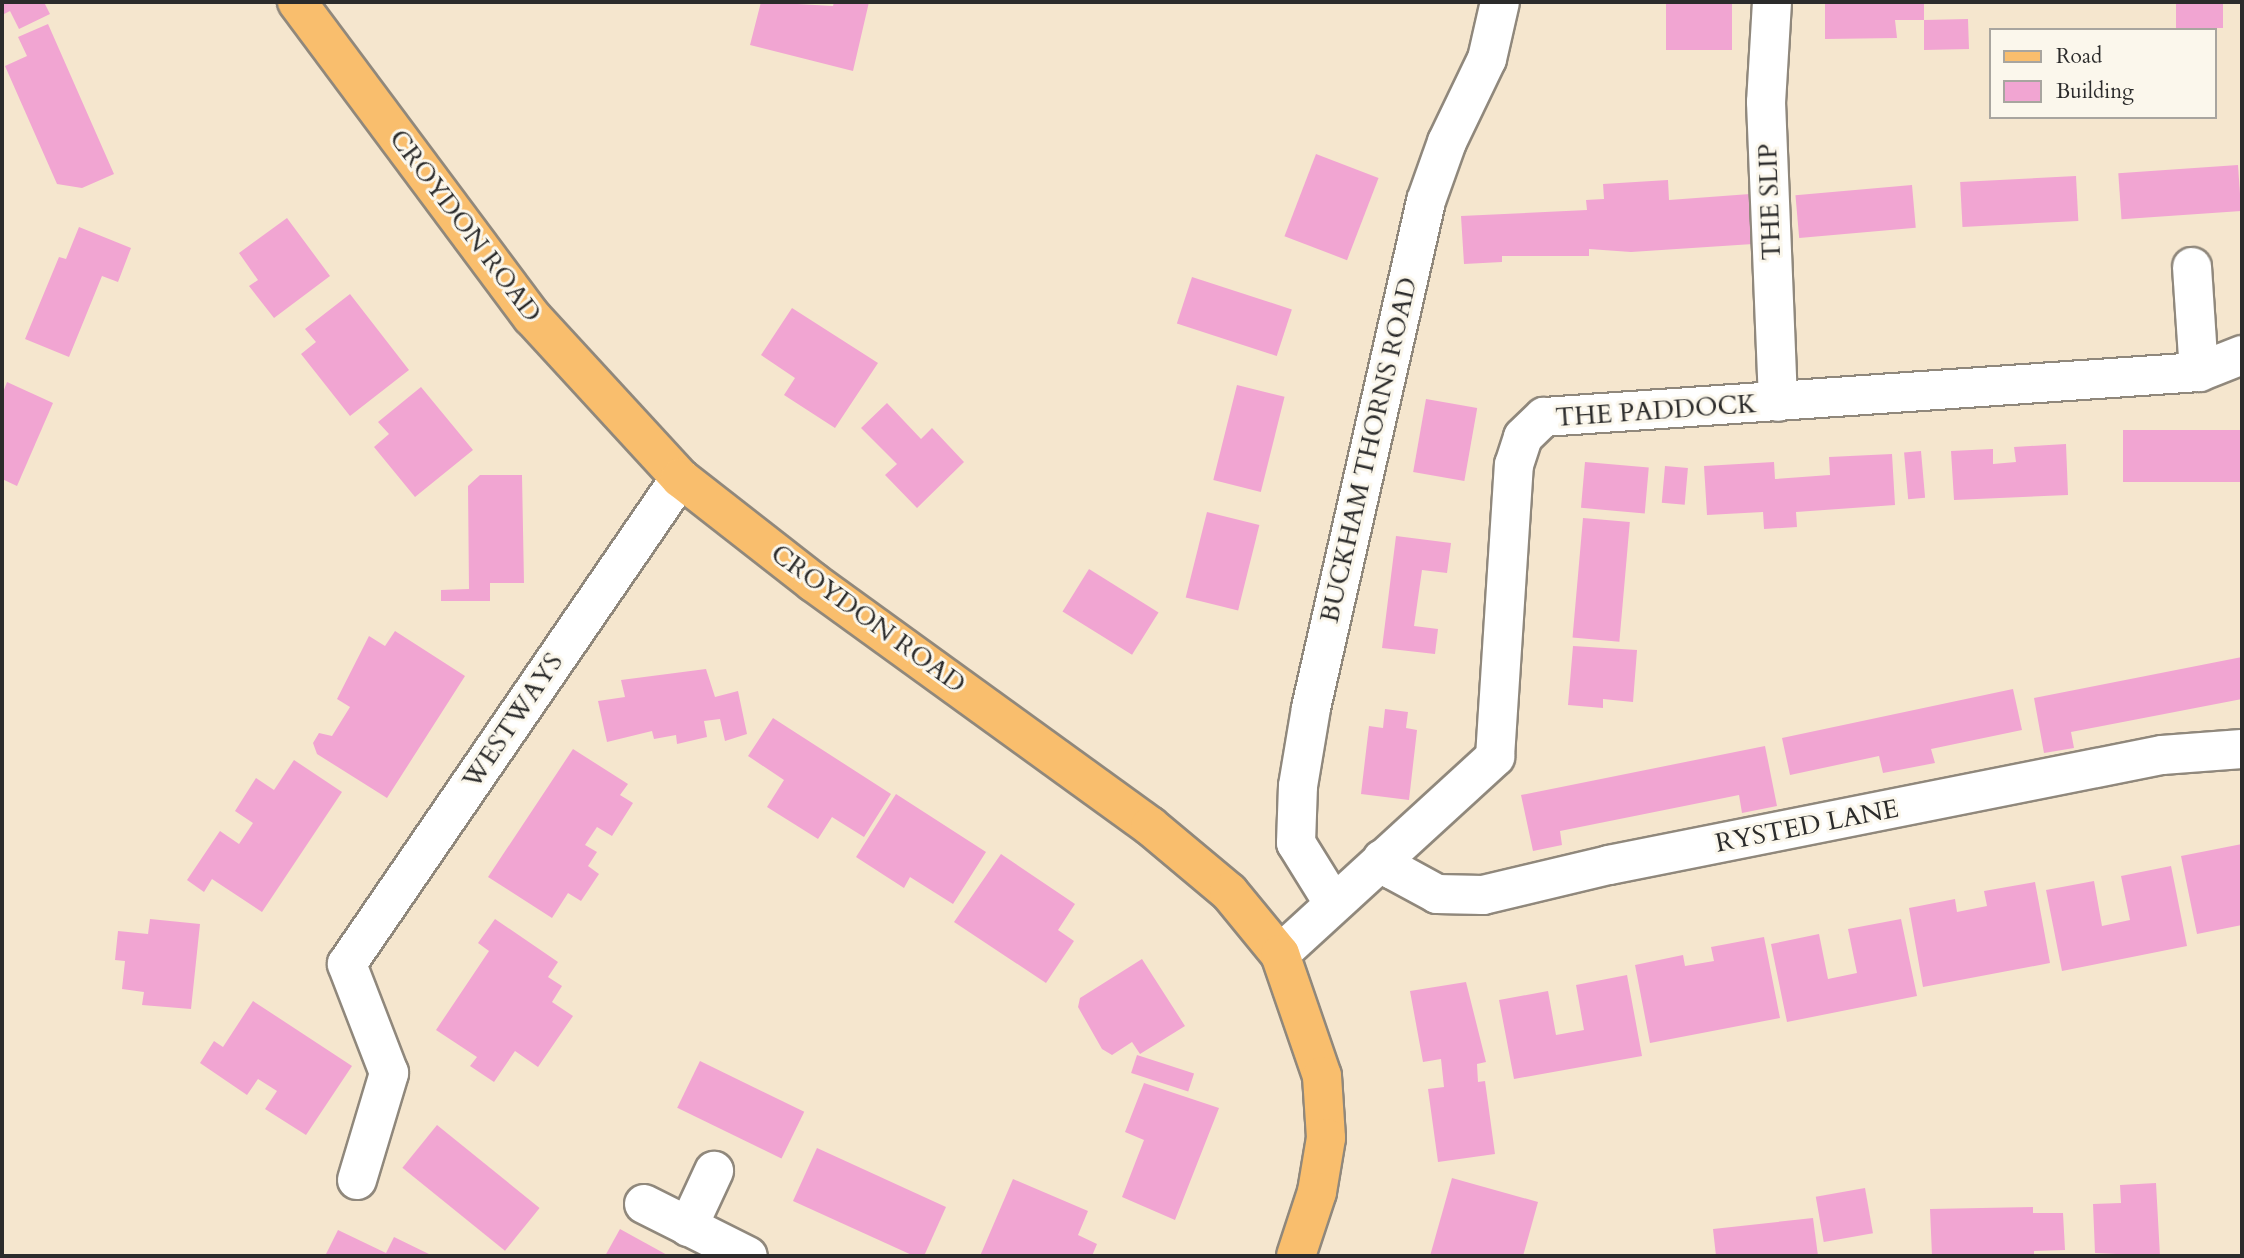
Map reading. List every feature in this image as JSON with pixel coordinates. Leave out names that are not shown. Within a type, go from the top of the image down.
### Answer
[{"type":"main road","name":"CROYDON ROAD","points":[[297,2],[533,317],[680,478],[813,582],[1150,826],[1228,892],[1280,954],[1322,1076],[1326,1138],[1317,1192],[1296,1256]]},
{"type":"street","name":"BUCKHAM THORNS ROAD","points":[[1332,901],[1296,843],[1298,786],[1311,708],[1426,201],[1487,59],[1500,2]]},
{"type":"street","name":"THE SLIP","points":[[1772,2],[1766,102],[1778,402]]},
{"type":"street","points":[[2192,267],[2199,373]]},
{"type":"street","name":"THE PADDOCK","points":[[1280,954],[1332,901],[1495,757],[1514,465],[1523,437],[1544,417],[1576,412],[1778,402],[2199,373],[2242,355]]},
{"type":"street","name":"WESTWAYS","points":[[357,1180],[389,1073],[346,964],[680,478]]},
{"type":"street","name":"RYSTED LANE","points":[[1382,859],[1437,894],[1483,895],[1622,862],[2162,755],[2242,749]]},
{"type":"street","points":[[688,1227],[714,1171]]},
{"type":"street","points":[[644,1204],[748,1256]]},
{"type":"building","points":[[2,2],[44,2],[50,14],[19,29],[10,11],[2,15]]},
{"type":"building","points":[[761,2],[833,6],[834,2],[869,2],[853,71],[750,45]]},
{"type":"building","points":[[1666,2],[1732,2],[1732,50],[1666,50]]},
{"type":"building","points":[[1825,2],[1924,2],[1924,20],[1895,20],[1897,38],[1825,39]]},
{"type":"building","points":[[2176,2],[2223,2],[2223,28],[2176,28]]},
{"type":"building","points":[[1968,19],[1969,49],[1924,50],[1924,20]]},
{"type":"building","points":[[48,24],[114,174],[82,188],[57,184],[5,66],[27,56],[18,37]]},
{"type":"building","points":[[1316,154],[1379,178],[1347,260],[1284,236]]},
{"type":"building","points":[[2238,165],[2241,211],[2122,219],[2118,173]]},
{"type":"building","points":[[2076,176],[2078,221],[1963,227],[1960,182]]},
{"type":"building","points":[[1668,180],[1669,200],[1750,194],[1753,244],[1631,252],[1589,249],[1589,256],[1502,256],[1502,262],[1464,264],[1461,216],[1587,210],[1586,200],[1604,199],[1603,184]]},
{"type":"building","points":[[1912,185],[1916,228],[1799,238],[1795,195]]},
{"type":"building","points":[[287,218],[330,276],[274,318],[249,286],[258,280],[239,253]]},
{"type":"building","points":[[79,227],[131,248],[118,282],[102,276],[69,357],[25,339],[59,257],[66,259]]},
{"type":"building","points":[[1192,277],[1292,309],[1277,356],[1177,324]]},
{"type":"building","points":[[350,294],[409,370],[350,416],[301,354],[316,342],[305,329]]},
{"type":"building","points":[[792,308],[878,363],[835,428],[784,395],[795,378],[761,355]]},
{"type":"building","points":[[7,382],[53,403],[17,486],[2,479],[2,395]]},
{"type":"building","points":[[1237,385],[1285,397],[1261,492],[1213,480]]},
{"type":"building","points":[[421,387],[473,450],[415,497],[374,447],[389,434],[378,422]]},
{"type":"building","points":[[1426,399],[1477,408],[1464,481],[1413,472]]},
{"type":"building","points":[[887,403],[921,439],[932,428],[964,462],[917,508],[885,475],[897,464],[861,428]]},
{"type":"building","points":[[2123,430],[2242,430],[2242,482],[2123,482]]},
{"type":"building","points":[[2066,444],[2068,495],[1954,500],[1951,451],[1993,449],[1993,464],[2016,462],[2014,447]]},
{"type":"building","points":[[1921,451],[1925,498],[1908,499],[1904,452]]},
{"type":"building","points":[[1892,454],[1895,505],[1796,512],[1797,527],[1764,529],[1763,512],[1707,515],[1704,466],[1774,462],[1775,479],[1830,475],[1829,457]]},
{"type":"building","points":[[1585,462],[1649,468],[1645,513],[1581,508]]},
{"type":"building","points":[[1665,466],[1688,468],[1685,505],[1662,503]]},
{"type":"building","points":[[480,475],[522,475],[524,583],[490,583],[490,601],[441,601],[441,590],[469,589],[468,486]]},
{"type":"building","points":[[1207,512],[1259,525],[1238,610],[1186,597]]},
{"type":"building","points":[[1583,518],[1630,522],[1619,642],[1573,638]]},
{"type":"building","points":[[1396,536],[1451,543],[1447,573],[1422,570],[1414,626],[1438,629],[1435,654],[1382,648]]},
{"type":"building","points":[[1089,569],[1159,612],[1132,655],[1063,611]]},
{"type":"building","points":[[395,631],[465,676],[387,798],[317,754],[313,743],[319,733],[332,736],[350,707],[337,699],[369,636],[385,646]]},
{"type":"building","points":[[1573,646],[1637,650],[1633,702],[1603,699],[1603,708],[1568,705]]},
{"type":"building","points":[[2242,657],[2242,699],[2071,732],[2074,748],[2044,753],[2034,698]]},
{"type":"building","points":[[706,669],[715,697],[738,691],[747,734],[725,741],[720,719],[704,721],[707,737],[677,744],[676,735],[654,739],[652,731],[607,742],[598,701],[625,697],[621,680]]},
{"type":"building","points":[[2013,689],[2022,730],[1931,749],[1935,763],[1883,773],[1879,756],[1790,775],[1782,738]]},
{"type":"building","points":[[1385,709],[1408,712],[1406,728],[1417,730],[1409,800],[1361,794],[1369,726],[1383,728]]},
{"type":"building","points":[[773,718],[891,794],[864,837],[832,817],[818,839],[767,807],[784,780],[748,756]]},
{"type":"building","points":[[1765,746],[1777,806],[1742,813],[1739,795],[1560,831],[1562,845],[1533,851],[1521,795]]},
{"type":"building","points":[[573,749],[628,784],[620,795],[633,803],[612,836],[597,827],[585,845],[597,852],[588,866],[599,874],[581,901],[568,893],[552,918],[488,877]]},
{"type":"building","points":[[294,760],[342,792],[262,912],[212,879],[204,892],[187,880],[220,831],[239,844],[253,823],[235,811],[256,778],[274,790]]},
{"type":"building","points":[[896,794],[986,852],[953,904],[910,877],[904,888],[856,857]]},
{"type":"building","points":[[2242,844],[2242,925],[2197,934],[2181,856]]},
{"type":"building","points":[[1001,854],[1075,904],[1058,930],[1074,941],[1046,983],[954,922]]},
{"type":"building","points":[[2171,866],[2187,946],[2062,971],[2046,890],[2094,881],[2102,926],[2130,920],[2121,876]]},
{"type":"building","points":[[2035,882],[2050,963],[1923,987],[1909,908],[1955,899],[1957,912],[1987,906],[1984,891]]},
{"type":"building","points":[[150,919],[200,924],[191,1009],[142,1005],[144,992],[122,989],[125,961],[115,960],[118,931],[148,934]]},
{"type":"building","points":[[495,919],[558,962],[548,977],[562,986],[552,1002],[573,1016],[538,1067],[515,1051],[494,1082],[470,1066],[477,1057],[436,1030],[489,951],[478,943]]},
{"type":"building","points":[[1901,919],[1917,996],[1787,1022],[1771,944],[1819,934],[1828,979],[1857,973],[1848,929]]},
{"type":"building","points":[[1764,937],[1780,1018],[1650,1043],[1635,965],[1683,955],[1685,966],[1714,961],[1711,947]]},
{"type":"building","points":[[1142,959],[1185,1026],[1140,1054],[1132,1042],[1112,1055],[1102,1049],[1078,1007],[1080,998]]},
{"type":"building","points":[[1627,975],[1642,1056],[1514,1079],[1499,1000],[1548,991],[1556,1035],[1584,1030],[1576,985]]},
{"type":"building","points":[[1466,982],[1486,1062],[1477,1064],[1478,1082],[1485,1081],[1495,1154],[1438,1162],[1428,1089],[1444,1087],[1441,1059],[1423,1062],[1410,991]]},
{"type":"building","points":[[253,1001],[352,1066],[306,1135],[265,1109],[277,1091],[258,1079],[247,1095],[200,1063],[214,1041],[223,1047]]},
{"type":"building","points":[[1137,1055],[1194,1074],[1188,1092],[1131,1073]]},
{"type":"building","points":[[700,1061],[804,1112],[781,1159],[677,1108]]},
{"type":"building","points":[[1144,1083],[1219,1108],[1175,1220],[1122,1197],[1144,1140],[1125,1132]]},
{"type":"building","points":[[437,1125],[540,1208],[505,1251],[402,1168]]},
{"type":"building","points":[[817,1148],[946,1207],[924,1256],[914,1256],[793,1201]]},
{"type":"building","points":[[1452,1178],[1538,1202],[1523,1256],[1430,1256]]},
{"type":"building","points":[[1013,1179],[1088,1211],[1078,1235],[1097,1244],[1092,1256],[980,1256]]},
{"type":"building","points":[[2156,1183],[2160,1256],[2095,1253],[2093,1204],[2121,1203],[2120,1185]]},
{"type":"building","points":[[1865,1188],[1873,1233],[1824,1242],[1816,1197]]},
{"type":"building","points":[[2033,1207],[2033,1213],[2063,1213],[2065,1250],[2034,1251],[2034,1256],[1932,1256],[1930,1209]]},
{"type":"building","points":[[1813,1218],[1818,1256],[1716,1256],[1713,1229]]},
{"type":"building","points":[[620,1229],[669,1256],[605,1256]]},
{"type":"building","points":[[338,1230],[386,1253],[394,1237],[433,1256],[325,1256]]}]
